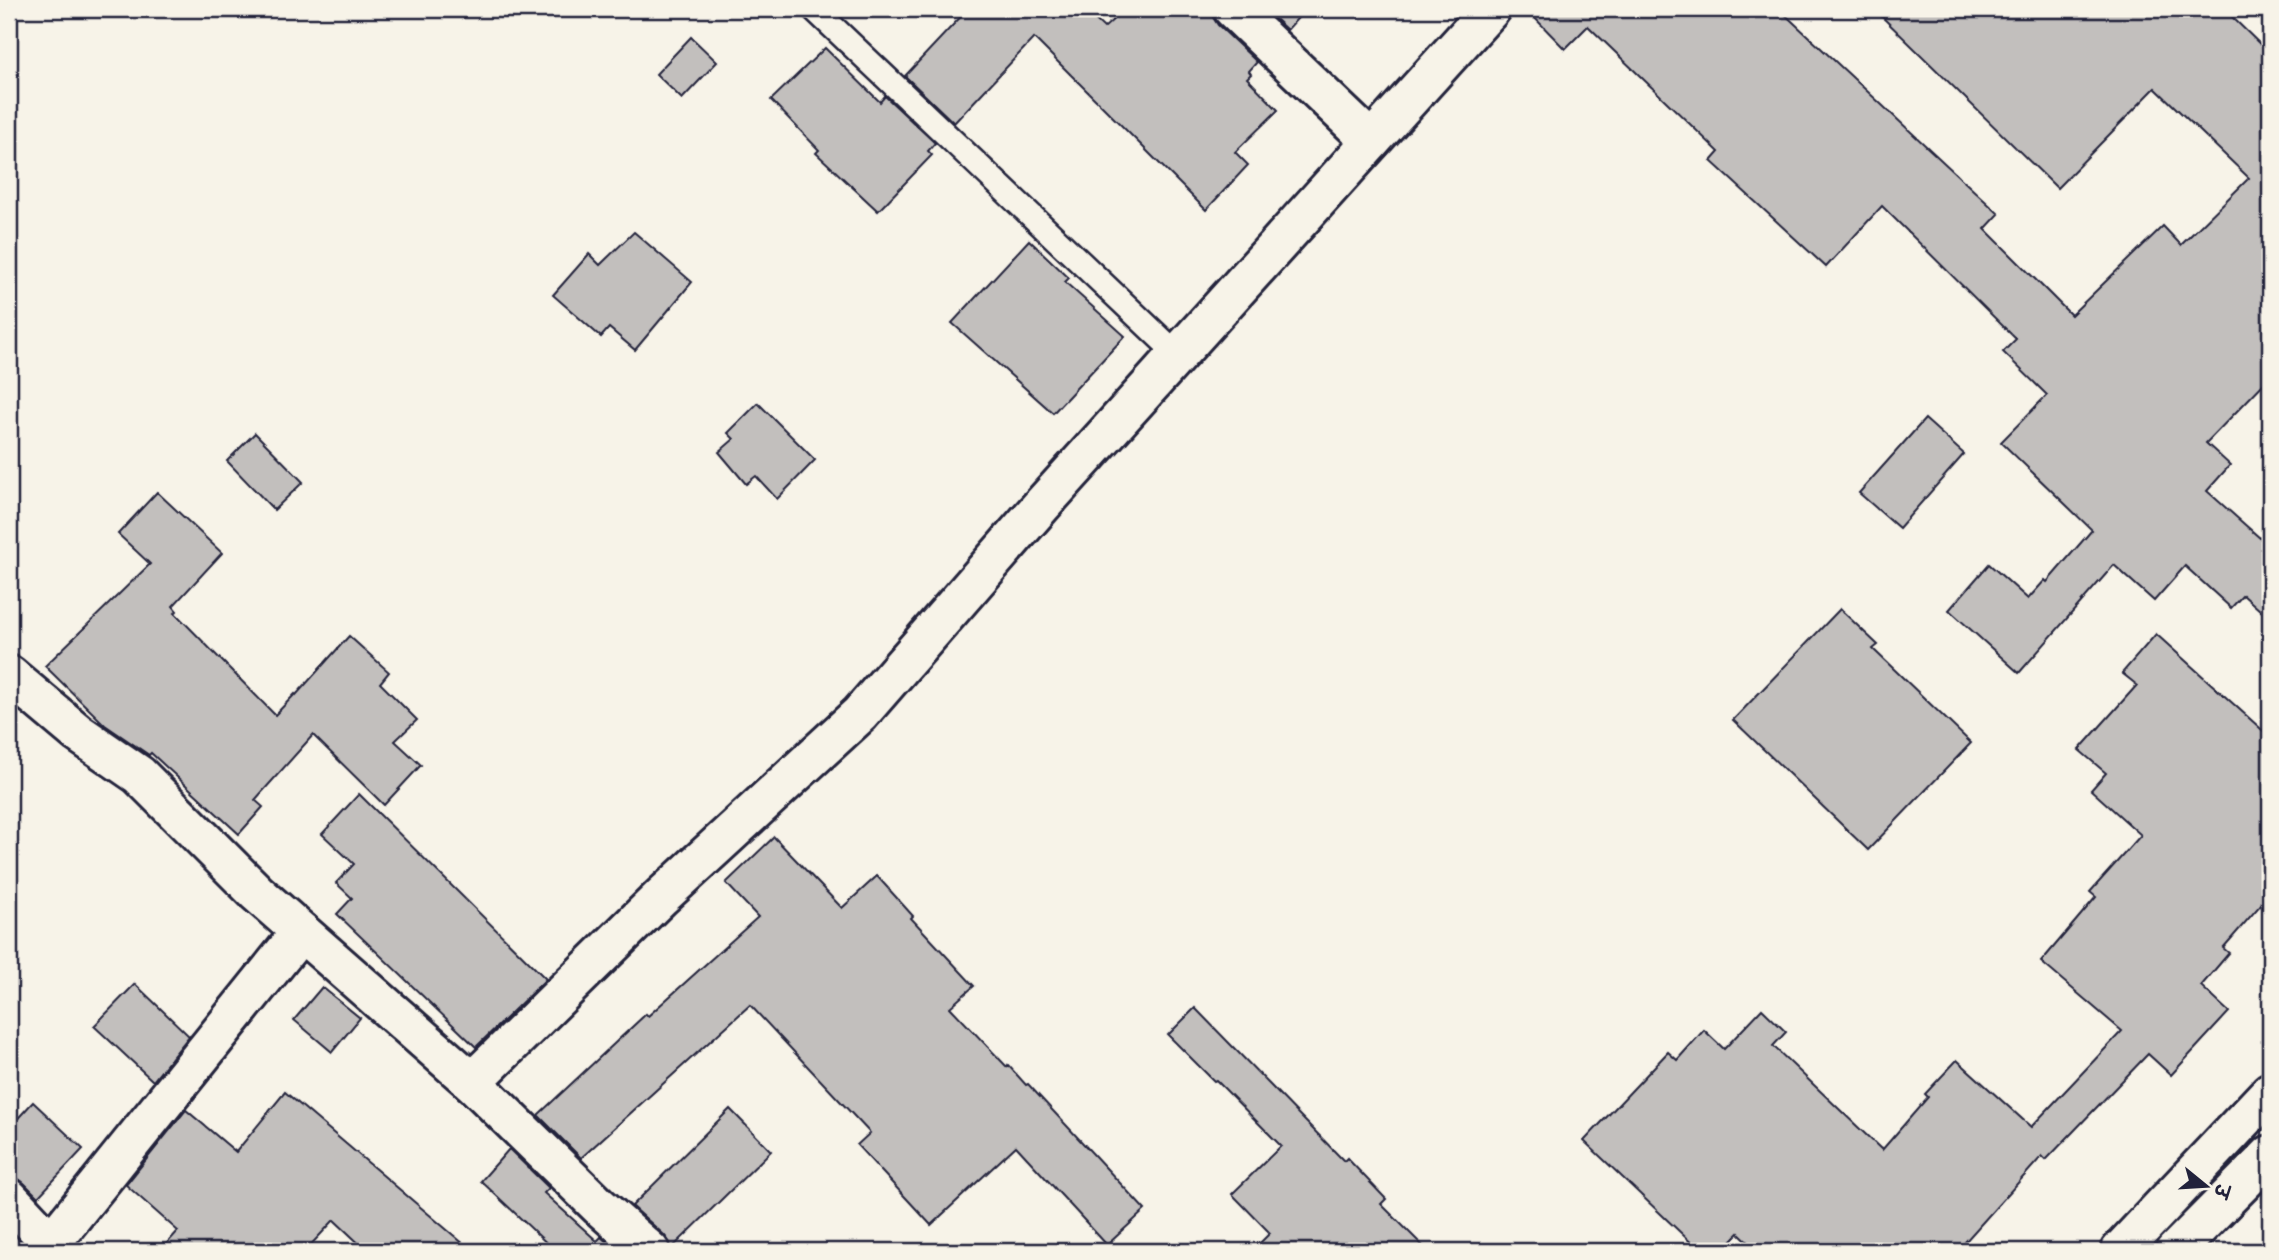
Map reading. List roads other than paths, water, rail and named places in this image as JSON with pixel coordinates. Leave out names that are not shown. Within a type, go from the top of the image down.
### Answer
[{"type":"main road","points":[[1233,9],[1371,141]]},
{"type":"main road","points":[[472,1082],[662,897],[860,714],[1041,506],[1491,9]]},
{"type":"main road","points":[[9,675],[78,733],[139,775],[257,894],[472,1082],[599,1206],[650,1251]]},
{"type":"main road","points":[[9,1198],[51,1243],[301,932]]},
{"type":"main road","points":[[2120,1251],[2270,1092]]},
{"type":"main road","points":[[2175,1251],[2270,1155]]},
{"type":"lane","points":[[814,9],[1178,355]]}]
